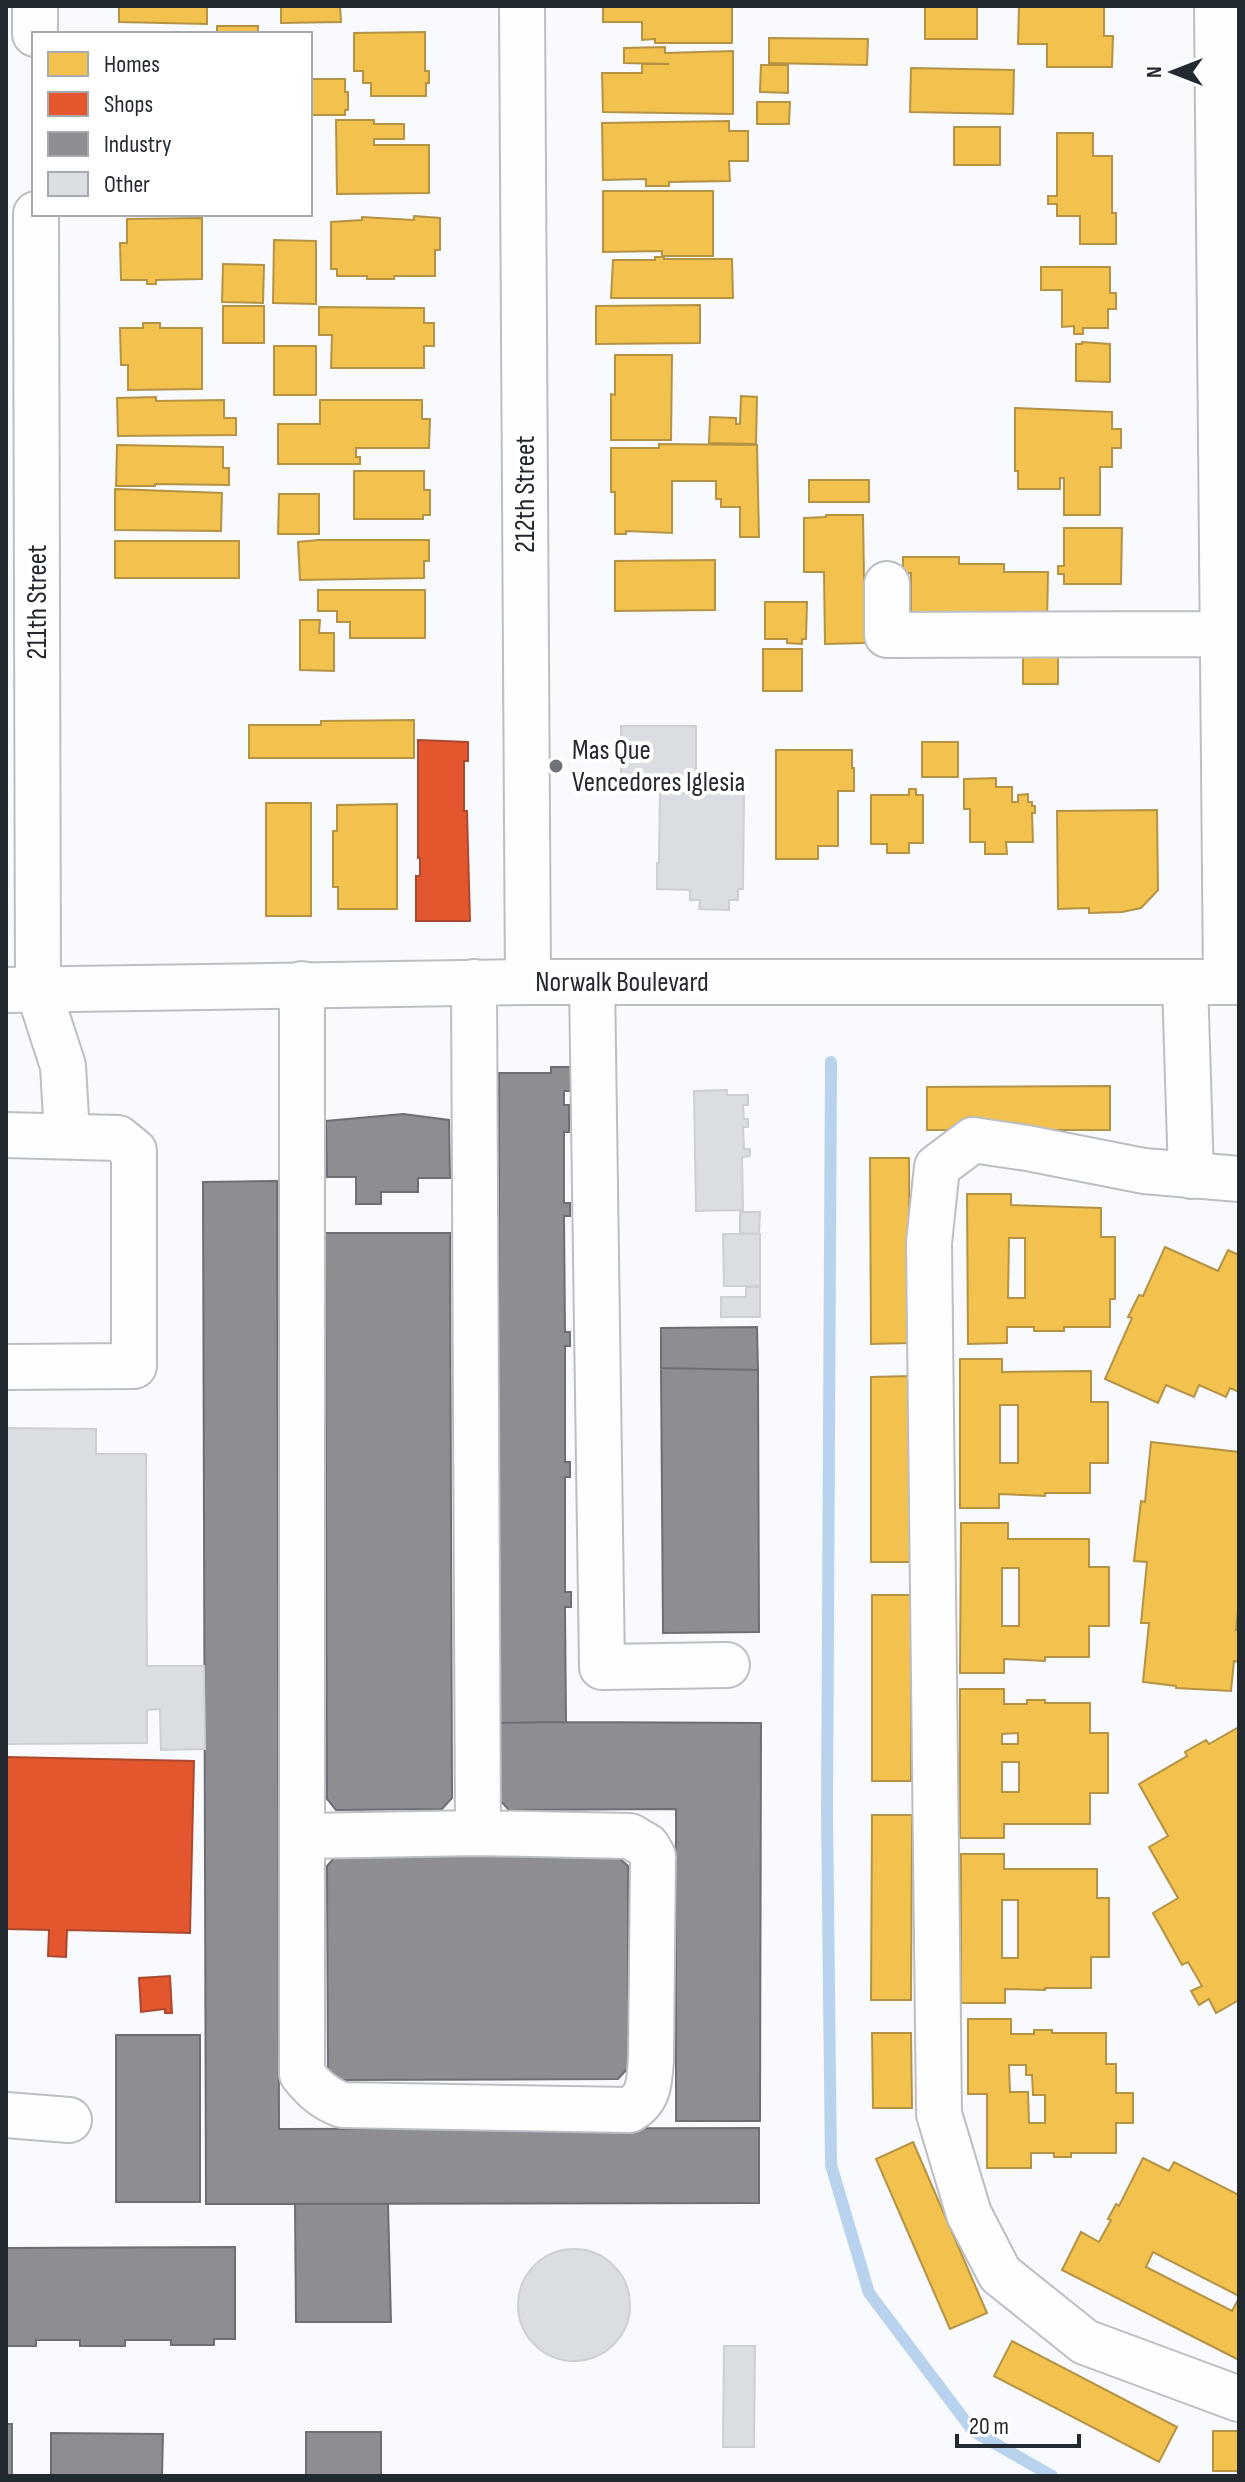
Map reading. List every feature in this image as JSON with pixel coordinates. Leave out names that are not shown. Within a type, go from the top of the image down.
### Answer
[{"type":"street","points":[[35,6],[35,32]]},
{"type":"street","name":"212th Street","points":[[522,6],[528,982]]},
{"type":"street","points":[[1191,1176],[1217,982],[1223,634],[1217,6]]},
{"type":"street","name":"211th Street","points":[[36,216],[22,990],[63,1066],[67,1135]]},
{"type":"street","points":[[887,584],[887,635],[1223,634]]},
{"type":"street","points":[[474,982],[478,1833]]},
{"type":"street","name":"Norwalk Boulevard","points":[[22,990],[474,982],[1217,982]]},
{"type":"street","points":[[592,982],[602,1667],[727,1665]]},
{"type":"street","points":[[302,984],[302,1836],[302,2074],[312,2088],[342,2105],[630,2110],[641,2103],[649,2086],[651,2060],[653,1856],[647,1846],[630,1836],[478,1833],[302,1836]]},
{"type":"street","points":[[6,1135],[118,1138],[134,1151],[134,1366],[6,1367]]},
{"type":"street","points":[[1239,1179],[1144,1171],[973,1140],[937,1167],[929,1259],[939,2114],[969,2214],[1000,2274],[1085,2342],[1239,2399]]},
{"type":"street","points":[[6,2115],[69,2120]]},
{"type":"building: Homes","points":[[119,6],[207,6],[207,24],[119,22]]},
{"type":"building: Homes","points":[[281,6],[340,6],[341,22],[281,23]]},
{"type":"building: Homes","points":[[603,6],[732,6],[732,43],[655,43],[655,39],[642,40],[642,22],[603,22]]},
{"type":"building: Homes","points":[[925,6],[977,6],[977,39],[925,39]]},
{"type":"building: Homes","points":[[1019,6],[1104,6],[1104,36],[1113,36],[1112,67],[1047,67],[1047,44],[1018,44]]},
{"type":"building: Homes","points":[[217,26],[258,26],[258,32],[217,32]]},
{"type":"building: Homes","points":[[425,32],[425,71],[429,71],[426,96],[371,96],[371,83],[363,83],[363,71],[354,71],[354,33]]},
{"type":"building: Homes","points":[[769,38],[868,39],[867,65],[769,63]]},
{"type":"building: Homes","points":[[665,47],[665,53],[733,51],[733,114],[603,112],[602,73],[642,73],[642,64],[669,64],[624,63],[624,48]]},
{"type":"building: Homes","points":[[761,65],[788,65],[788,93],[760,92]]},
{"type":"building: Homes","points":[[911,68],[1014,70],[1013,114],[910,112]]},
{"type":"building: Homes","points":[[312,79],[345,79],[348,110],[345,110],[345,115],[312,115]]},
{"type":"building: Homes","points":[[757,102],[790,102],[789,124],[757,124]]},
{"type":"building: Homes","points":[[336,120],[404,124],[404,139],[374,139],[374,145],[429,145],[429,193],[337,194]]},
{"type":"building: Homes","points":[[729,121],[729,131],[748,131],[748,161],[729,161],[730,181],[669,182],[669,186],[646,186],[646,179],[603,180],[602,123]]},
{"type":"building: Homes","points":[[954,127],[1000,127],[1000,165],[954,165]]},
{"type":"building: Homes","points":[[1057,133],[1093,133],[1093,156],[1112,156],[1112,213],[1116,213],[1116,244],[1080,244],[1080,216],[1057,216],[1057,204],[1048,204],[1048,196],[1057,196]]},
{"type":"building: Homes","points":[[603,191],[713,191],[713,256],[662,256],[662,251],[603,252]]},
{"type":"building: Homes","points":[[414,216],[440,218],[440,250],[435,250],[435,276],[367,279],[367,276],[337,276],[337,269],[331,269],[331,222],[362,220],[362,217],[414,220]]},
{"type":"building: Homes","points":[[202,218],[202,279],[156,280],[156,284],[147,284],[147,280],[121,280],[120,243],[127,243],[127,219]]},
{"type":"building: Homes","points":[[274,240],[316,241],[316,304],[273,303]]},
{"type":"building: Homes","points":[[655,257],[732,259],[733,298],[611,298],[613,260],[655,260]]},
{"type":"building: Homes","points":[[223,264],[264,265],[263,303],[222,302]]},
{"type":"building: Homes","points":[[1041,267],[1110,267],[1110,293],[1116,293],[1116,309],[1108,309],[1108,328],[1083,328],[1083,334],[1074,334],[1074,326],[1062,327],[1062,290],[1041,290]]},
{"type":"building: Homes","points":[[700,305],[700,343],[596,344],[596,306]]},
{"type":"building: Homes","points":[[223,306],[264,306],[264,343],[223,343]]},
{"type":"building: Homes","points":[[319,307],[424,308],[424,323],[434,323],[434,346],[424,346],[424,368],[331,368],[332,335],[319,335]]},
{"type":"building: Homes","points":[[143,323],[160,323],[160,328],[202,328],[202,389],[128,390],[128,365],[121,365],[120,328],[143,328]]},
{"type":"building: Homes","points":[[1076,344],[1110,344],[1110,382],[1076,381]]},
{"type":"building: Homes","points":[[274,346],[316,346],[316,395],[274,395]]},
{"type":"building: Homes","points":[[615,355],[672,355],[671,440],[611,440]]},
{"type":"building: Homes","points":[[741,396],[757,397],[756,444],[709,443],[710,417],[736,418],[736,424],[740,424]]},
{"type":"building: Homes","points":[[156,397],[156,401],[224,400],[224,418],[236,418],[236,435],[118,436],[117,398]]},
{"type":"building: Homes","points":[[320,400],[422,400],[422,419],[430,419],[429,448],[356,448],[360,464],[278,464],[278,424],[320,424]]},
{"type":"building: Homes","points":[[1015,408],[1112,412],[1112,429],[1121,429],[1121,448],[1112,448],[1112,467],[1100,467],[1100,515],[1064,515],[1064,478],[1060,478],[1060,489],[1018,489]]},
{"type":"building: Homes","points":[[659,444],[757,445],[759,537],[740,537],[740,507],[721,507],[721,499],[716,499],[716,481],[672,481],[672,533],[626,531],[626,534],[615,534],[611,448],[659,448]]},
{"type":"building: Homes","points":[[117,445],[223,447],[223,468],[229,468],[229,485],[116,486]]},
{"type":"building: Homes","points":[[354,471],[424,471],[424,490],[430,490],[430,515],[423,515],[423,519],[354,519]]},
{"type":"building: Homes","points":[[809,480],[869,480],[869,502],[809,502]]},
{"type":"building: Homes","points":[[115,489],[222,493],[221,531],[115,530]]},
{"type":"building: Homes","points":[[279,494],[319,494],[319,534],[278,534]]},
{"type":"building: Homes","points":[[863,515],[865,643],[825,644],[824,572],[804,572],[804,518]]},
{"type":"building: Homes","points":[[1064,528],[1122,528],[1121,584],[1064,584],[1064,574],[1058,574],[1058,566],[1064,566]]},
{"type":"building: Homes","points":[[429,540],[429,561],[424,561],[424,578],[300,580],[298,542]]},
{"type":"building: Homes","points":[[115,541],[239,541],[239,578],[115,578]]},
{"type":"building: Homes","points":[[903,557],[959,557],[959,564],[1004,564],[1004,572],[1048,572],[1047,624],[911,624],[911,573],[903,573]]},
{"type":"building: Homes","points":[[715,560],[715,610],[615,611],[615,561]]},
{"type":"building: Homes","points":[[318,590],[425,590],[425,638],[350,638],[350,622],[337,622],[337,611],[318,611]]},
{"type":"building: Homes","points":[[765,602],[807,602],[806,639],[802,639],[802,644],[787,643],[787,639],[765,639]]},
{"type":"building: Homes","points":[[300,620],[320,620],[319,633],[334,633],[334,671],[300,670]]},
{"type":"building: Homes","points":[[1023,646],[1058,646],[1058,684],[1023,684]]},
{"type":"building: Homes","points":[[763,649],[802,649],[802,691],[763,691]]},
{"type":"building: Homes","points":[[414,720],[414,758],[249,758],[249,725]]},
{"type":"building: Homes","points":[[922,742],[958,742],[958,777],[922,777]]},
{"type":"building: Homes","points":[[776,750],[852,750],[854,791],[838,791],[838,846],[818,846],[818,859],[776,859]]},
{"type":"building: Homes","points":[[996,778],[996,787],[1012,787],[1012,802],[1018,802],[1018,795],[1028,794],[1028,802],[1035,806],[1035,813],[1032,813],[1033,842],[1006,842],[1007,854],[985,854],[985,842],[970,842],[970,809],[964,809],[964,779]]},
{"type":"building: Homes","points":[[909,789],[916,789],[916,795],[923,795],[923,843],[909,843],[909,853],[887,853],[887,844],[871,844],[871,795],[909,795]]},
{"type":"building: Homes","points":[[266,803],[311,803],[311,916],[266,916]]},
{"type":"building: Homes","points":[[397,804],[397,909],[338,909],[338,887],[333,887],[333,831],[337,831],[337,805]]},
{"type":"building: Homes","points":[[1157,810],[1158,890],[1141,908],[1089,913],[1089,908],[1058,909],[1057,811]]},
{"type":"building: Homes","points":[[1110,1086],[1110,1130],[927,1130],[927,1087]]},
{"type":"building: Homes","points":[[870,1158],[909,1158],[910,1343],[871,1344]]},
{"type":"building: Homes","points":[[967,1194],[1011,1194],[1011,1205],[1101,1208],[1101,1237],[1115,1237],[1115,1299],[1110,1299],[1110,1327],[1064,1327],[1064,1331],[1034,1331],[1034,1327],[1007,1327],[1007,1343],[968,1344]],"holes":[[[1009,1238],[1025,1238],[1025,1298],[1008,1298]]]},
{"type":"building: Homes","points":[[1165,1247],[1218,1271],[1228,1250],[1239,1255],[1239,1392],[1230,1388],[1226,1397],[1199,1385],[1194,1397],[1166,1385],[1158,1403],[1105,1379],[1132,1318],[1128,1317],[1139,1295],[1143,1296]]},
{"type":"building: Homes","points":[[960,1359],[1002,1359],[1002,1372],[1091,1371],[1091,1402],[1108,1402],[1108,1463],[1090,1463],[1090,1493],[1045,1493],[1045,1496],[999,1494],[999,1508],[960,1508]],"holes":[[[1000,1405],[1018,1405],[1018,1463],[1000,1463]]]},
{"type":"building: Homes","points":[[910,1376],[910,1562],[871,1562],[871,1377]]},
{"type":"building: Homes","points":[[1151,1442],[1239,1452],[1239,1598],[1236,1630],[1239,1630],[1239,1662],[1234,1661],[1231,1691],[1176,1688],[1143,1682],[1149,1623],[1141,1623],[1147,1562],[1134,1561],[1141,1501],[1145,1502]]},
{"type":"building: Homes","points":[[961,1523],[1008,1523],[1008,1539],[1089,1539],[1089,1567],[1109,1567],[1109,1626],[1089,1626],[1089,1657],[1045,1657],[1045,1661],[1004,1659],[1004,1673],[960,1673]],"holes":[[[1002,1568],[1019,1568],[1019,1626],[1002,1626]]]},
{"type":"building: Homes","points":[[872,1595],[911,1595],[911,1781],[872,1781]]},
{"type":"building: Homes","points":[[960,1689],[1004,1689],[1004,1704],[1027,1704],[1027,1700],[1090,1703],[1090,1733],[1108,1733],[1108,1793],[1090,1793],[1090,1824],[1004,1824],[1004,1838],[960,1838]],"holes":[[[1018,1733],[1018,1744],[1002,1744],[1002,1734]],[[1002,1762],[1019,1762],[1019,1792],[1002,1792]]]},
{"type":"building: Homes","points":[[1239,1727],[1239,2000],[1216,2013],[1209,1999],[1199,2005],[1191,1991],[1202,1986],[1188,1962],[1182,1965],[1153,1913],[1178,1898],[1149,1847],[1168,1836],[1139,1784],[1187,1756],[1185,1752],[1206,1740],[1209,1744]]},
{"type":"building: Homes","points":[[872,1815],[912,1815],[911,2000],[871,2000]]},
{"type":"building: Homes","points":[[961,1854],[1004,1854],[1004,1869],[1097,1869],[1097,1898],[1109,1898],[1109,1957],[1091,1957],[1091,1988],[1005,1989],[1005,2003],[961,2003]],"holes":[[[1002,1900],[1018,1900],[1018,1958],[1002,1958]]]},
{"type":"building: Homes","points":[[968,2019],[1011,2019],[1011,2034],[1034,2034],[1034,2030],[1106,2033],[1106,2064],[1116,2064],[1116,2093],[1133,2093],[1133,2123],[1116,2123],[1116,2153],[1071,2153],[1071,2157],[1054,2157],[1054,2153],[1031,2153],[1031,2168],[987,2168],[987,2094],[968,2094]],"holes":[[[1009,2065],[1026,2065],[1026,2075],[1032,2075],[1033,2095],[1045,2095],[1045,2123],[1029,2123],[1028,2092],[1010,2092]]]},
{"type":"building: Homes","points":[[872,2033],[911,2033],[912,2108],[873,2108]]},
{"type":"building: Homes","points":[[913,2142],[987,2313],[950,2329],[876,2159]]},
{"type":"building: Homes","points":[[1143,2158],[1169,2171],[1174,2162],[1239,2195],[1239,2296],[1153,2252],[1146,2267],[1232,2311],[1239,2298],[1239,2360],[1062,2270],[1081,2232],[1099,2242],[1111,2220],[1108,2219],[1116,2204],[1119,2206]]},
{"type":"building: Homes","points":[[1012,2341],[1177,2427],[1159,2462],[994,2376]]},
{"type":"building: Homes","points":[[1213,2431],[1239,2431],[1239,2471],[1213,2471]]},
{"type":"building: Shops","points":[[418,740],[468,742],[468,761],[464,761],[464,811],[467,811],[470,921],[416,921],[416,876],[420,876]]},
{"type":"building: Shops","points":[[6,1757],[194,1761],[190,1933],[67,1930],[66,1957],[48,1956],[49,1930],[6,1929]]},
{"type":"building: Shops","points":[[170,1976],[172,2013],[165,2013],[165,2009],[141,2012],[139,1978]]},
{"type":"building: Industry","points":[[551,1067],[570,1067],[570,1091],[564,1091],[564,1105],[569,1105],[569,1132],[564,1132],[564,1203],[570,1203],[570,1216],[564,1216],[565,1332],[570,1332],[570,1346],[565,1346],[565,1462],[570,1462],[570,1477],[565,1477],[565,1592],[571,1592],[571,1607],[565,1607],[566,1722],[499,1723],[499,1073],[551,1073]]},
{"type":"building: Industry","points":[[403,1114],[449,1120],[450,1178],[418,1178],[418,1192],[381,1192],[381,1204],[356,1204],[356,1177],[327,1177],[326,1121]]},
{"type":"building: Industry","points":[[277,1181],[279,2129],[759,2128],[759,2203],[206,2204],[203,1182]]},
{"type":"building: Industry","points":[[325,1233],[450,1233],[452,1798],[442,1809],[336,1810],[327,1799]]},
{"type":"building: Industry","points":[[757,1327],[758,1370],[661,1368],[661,1328]]},
{"type":"building: Industry","points":[[661,1368],[758,1370],[759,1632],[663,1633]]},
{"type":"building: Industry","points":[[499,1723],[761,1723],[760,2121],[676,2121],[676,1809],[509,1810],[499,1799]]},
{"type":"building: Industry","points":[[336,1856],[617,1856],[628,1866],[628,2068],[618,2079],[338,2080],[328,2070],[327,1866]]},
{"type":"building: Industry","points":[[116,2035],[200,2035],[200,2202],[116,2202]]},
{"type":"building: Industry","points":[[295,2204],[388,2204],[391,2322],[296,2322]]},
{"type":"building: Industry","points":[[235,2247],[235,2339],[214,2339],[214,2345],[171,2345],[171,2340],[125,2340],[125,2346],[80,2346],[80,2340],[36,2340],[36,2346],[6,2346],[6,2248]]},
{"type":"building: Industry","points":[[6,2424],[12,2424],[12,2476],[6,2476]]},
{"type":"building: Industry","points":[[306,2432],[381,2432],[381,2476],[306,2476]]},
{"type":"building: Industry","points":[[51,2433],[163,2434],[162,2476],[51,2476]]},
{"type":"building: Other","points":[[621,726],[696,726],[696,785],[621,785]]},
{"type":"building: Other","points":[[660,793],[744,793],[743,889],[738,889],[738,900],[729,900],[729,910],[699,909],[700,900],[690,900],[690,890],[657,889]]},
{"type":"building: Other","points":[[727,1090],[727,1095],[748,1095],[748,1105],[743,1105],[748,1127],[743,1127],[744,1149],[750,1149],[750,1156],[742,1157],[743,1210],[696,1211],[694,1091]]},
{"type":"building: Other","points":[[740,1212],[760,1212],[759,1234],[740,1233]]},
{"type":"building: Other","points":[[723,1234],[760,1234],[760,1286],[724,1286]]},
{"type":"building: Other","points":[[746,1287],[760,1287],[760,1317],[721,1317],[721,1297],[746,1297]]},
{"type":"building: Other","points":[[6,1428],[96,1429],[96,1454],[146,1454],[147,1666],[204,1666],[205,1749],[161,1750],[160,1709],[147,1710],[147,1743],[6,1744]]},
{"type":"building: Other","points":[[574,2249],[596,2253],[614,2265],[626,2283],[630,2305],[626,2327],[614,2345],[596,2357],[574,2361],[552,2357],[534,2345],[522,2327],[518,2305],[522,2283],[534,2265],[552,2253]]},
{"type":"building: Other","points":[[724,2346],[755,2346],[754,2447],[723,2447]]},
{"type":"waterway","points":[[831,1062],[827,1812],[831,2165],[869,2293],[973,2431],[1052,2476]]},
{"type":"place","name":"Mas Que Vencedores Iglesia","points":[[556,766]]}]
